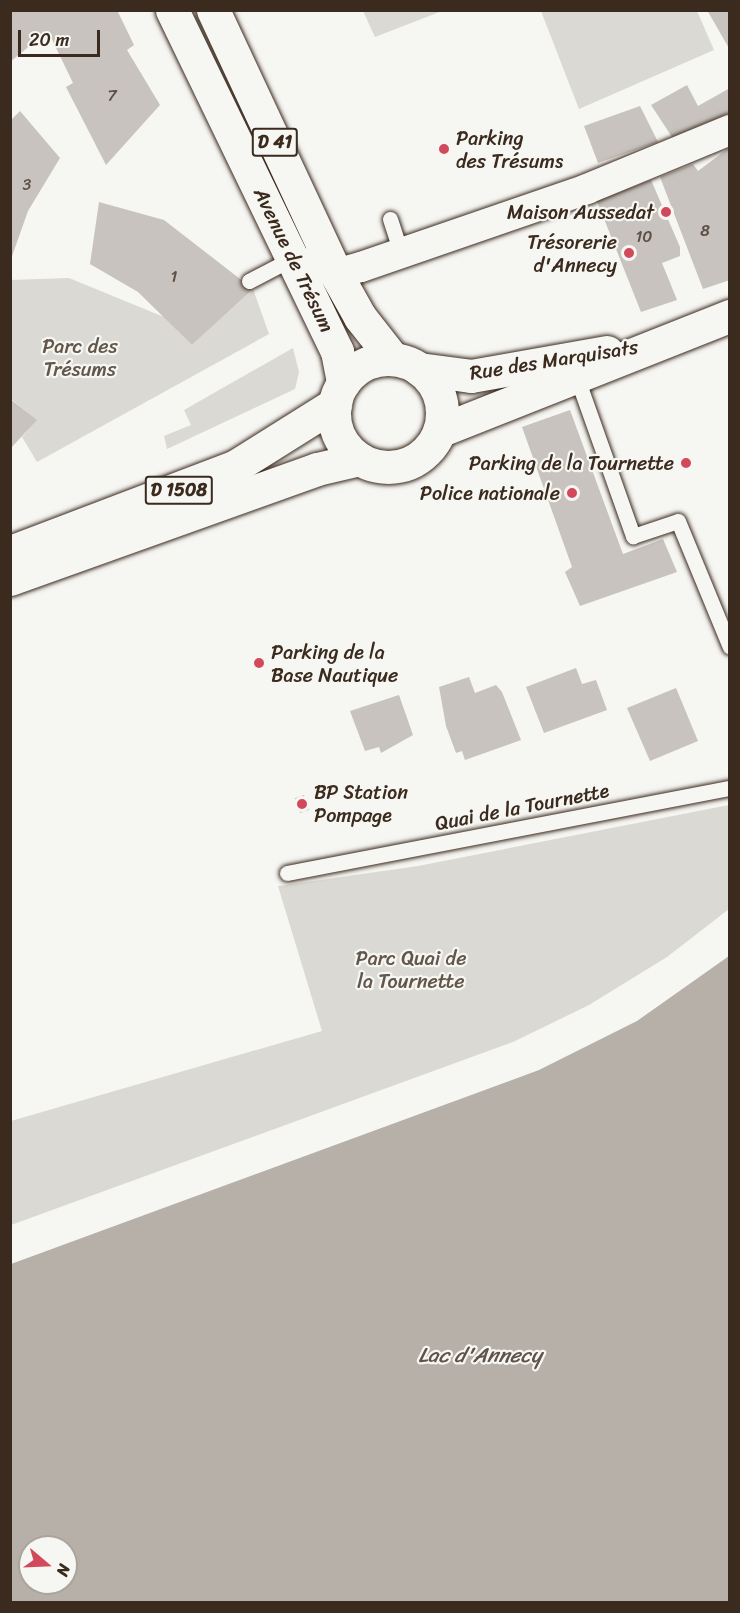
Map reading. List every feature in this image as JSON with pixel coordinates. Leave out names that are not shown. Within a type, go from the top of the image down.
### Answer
[{"type":"main road","name":"Avenue de Trésum","points":[[172,10],[338,351],[339,394]]},
{"type":"main road","name":"Avenue de Trésum","points":[[213,10],[336,274],[360,317],[406,364]]},
{"type":"main road","name":"Rue des Marquisats","points":[[439,431],[729,316]]},
{"type":"main road","name":"Rue des Marquisats","points":[[406,364],[471,376],[653,345]]},
{"type":"main road","points":[[365,364],[406,364],[439,397],[439,431],[422,454],[408,463],[385,467],[360,459],[339,436],[339,394],[365,364]]},
{"type":"main road","name":"D 1508","points":[[10,552],[236,466],[339,394]]},
{"type":"main road","name":"D 1508","points":[[10,579],[317,469],[360,459]]},
{"type":"street","points":[[278,227],[308,258],[336,274],[574,193],[729,130]]},
{"type":"lane","points":[[390,219],[401,253]]},
{"type":"lane","points":[[249,281],[293,258]]},
{"type":"lane","points":[[577,378],[633,537],[678,521],[729,647]]},
{"type":"lane","name":"Quai de la Tournette","points":[[287,873],[729,788]]},
{"type":"green space","points":[[363,11],[442,11],[375,37]]},
{"type":"green space","points":[[541,11],[697,11],[714,50],[579,109]]},
{"type":"green space","name":"Parc des Trésums","points":[[69,278],[164,317],[192,345],[253,289],[269,334],[37,462],[22,437],[36,420],[11,399],[10,280]]},
{"type":"green space","points":[[293,348],[299,372],[295,389],[167,449],[164,436],[191,425],[184,410]]},
{"type":"green space","name":"Parc Quai de la Tournette","points":[[729,805],[729,909],[667,957],[589,1005],[513,1042],[11,1225],[11,1121],[322,1031],[278,886],[418,866]]},
{"type":"water","name":"Lac d'Annecy","points":[[729,956],[729,1602],[11,1602],[11,1264],[539,1070],[637,1021]]},
{"type":"building","points":[[10,10],[117,10],[134,45],[127,50],[160,105],[106,165],[66,87],[73,83],[48,31],[10,62]]},
{"type":"building","points":[[707,10],[730,10],[730,50]]},
{"type":"building","points":[[687,85],[698,106],[730,88],[730,113],[672,137],[651,105]]},
{"type":"building","points":[[640,106],[658,142],[598,163],[584,126]]},
{"type":"building","points":[[20,111],[60,158],[28,211],[11,259],[10,121]]},
{"type":"building","points":[[730,147],[730,280],[703,289],[660,177],[693,164],[698,171]]},
{"type":"building","points":[[651,180],[680,247],[680,256],[662,263],[677,300],[641,312],[597,201]]},
{"type":"building","points":[[99,202],[164,220],[253,289],[192,345],[138,292],[90,264]]},
{"type":"building","points":[[10,399],[37,420],[10,449]]},
{"type":"building","name":"Police nationale","points":[[570,410],[623,554],[663,539],[677,572],[580,606],[565,572],[572,567],[522,427]]},
{"type":"building","points":[[576,668],[582,684],[596,680],[607,710],[544,733],[526,687]]},
{"type":"building","points":[[469,677],[475,693],[496,685],[502,692],[521,740],[465,760],[462,751],[456,753],[446,726],[439,687]]},
{"type":"building","points":[[676,688],[698,741],[650,761],[627,708]]},
{"type":"building","points":[[399,695],[413,735],[381,753],[379,747],[365,751],[350,711]]},
{"type":"building","name":"BP Station Pompage","points":[[304,795],[309,810],[300,813],[295,798]]},
{"type":"place","name":"Parking des Trésums","points":[[444,149]]},
{"type":"place","name":"Maison Aussedat","points":[[666,212]]},
{"type":"place","name":"Trésorerie d'Annecy","points":[[629,253]]},
{"type":"place","name":"Parking de la Tournette","points":[[686,463]]},
{"type":"place","name":"Police nationale","points":[[572,493]]},
{"type":"place","name":"Parking de la Base Nautique","points":[[259,663]]},
{"type":"place","name":"BP Station Pompage","points":[[302,804]]}]
